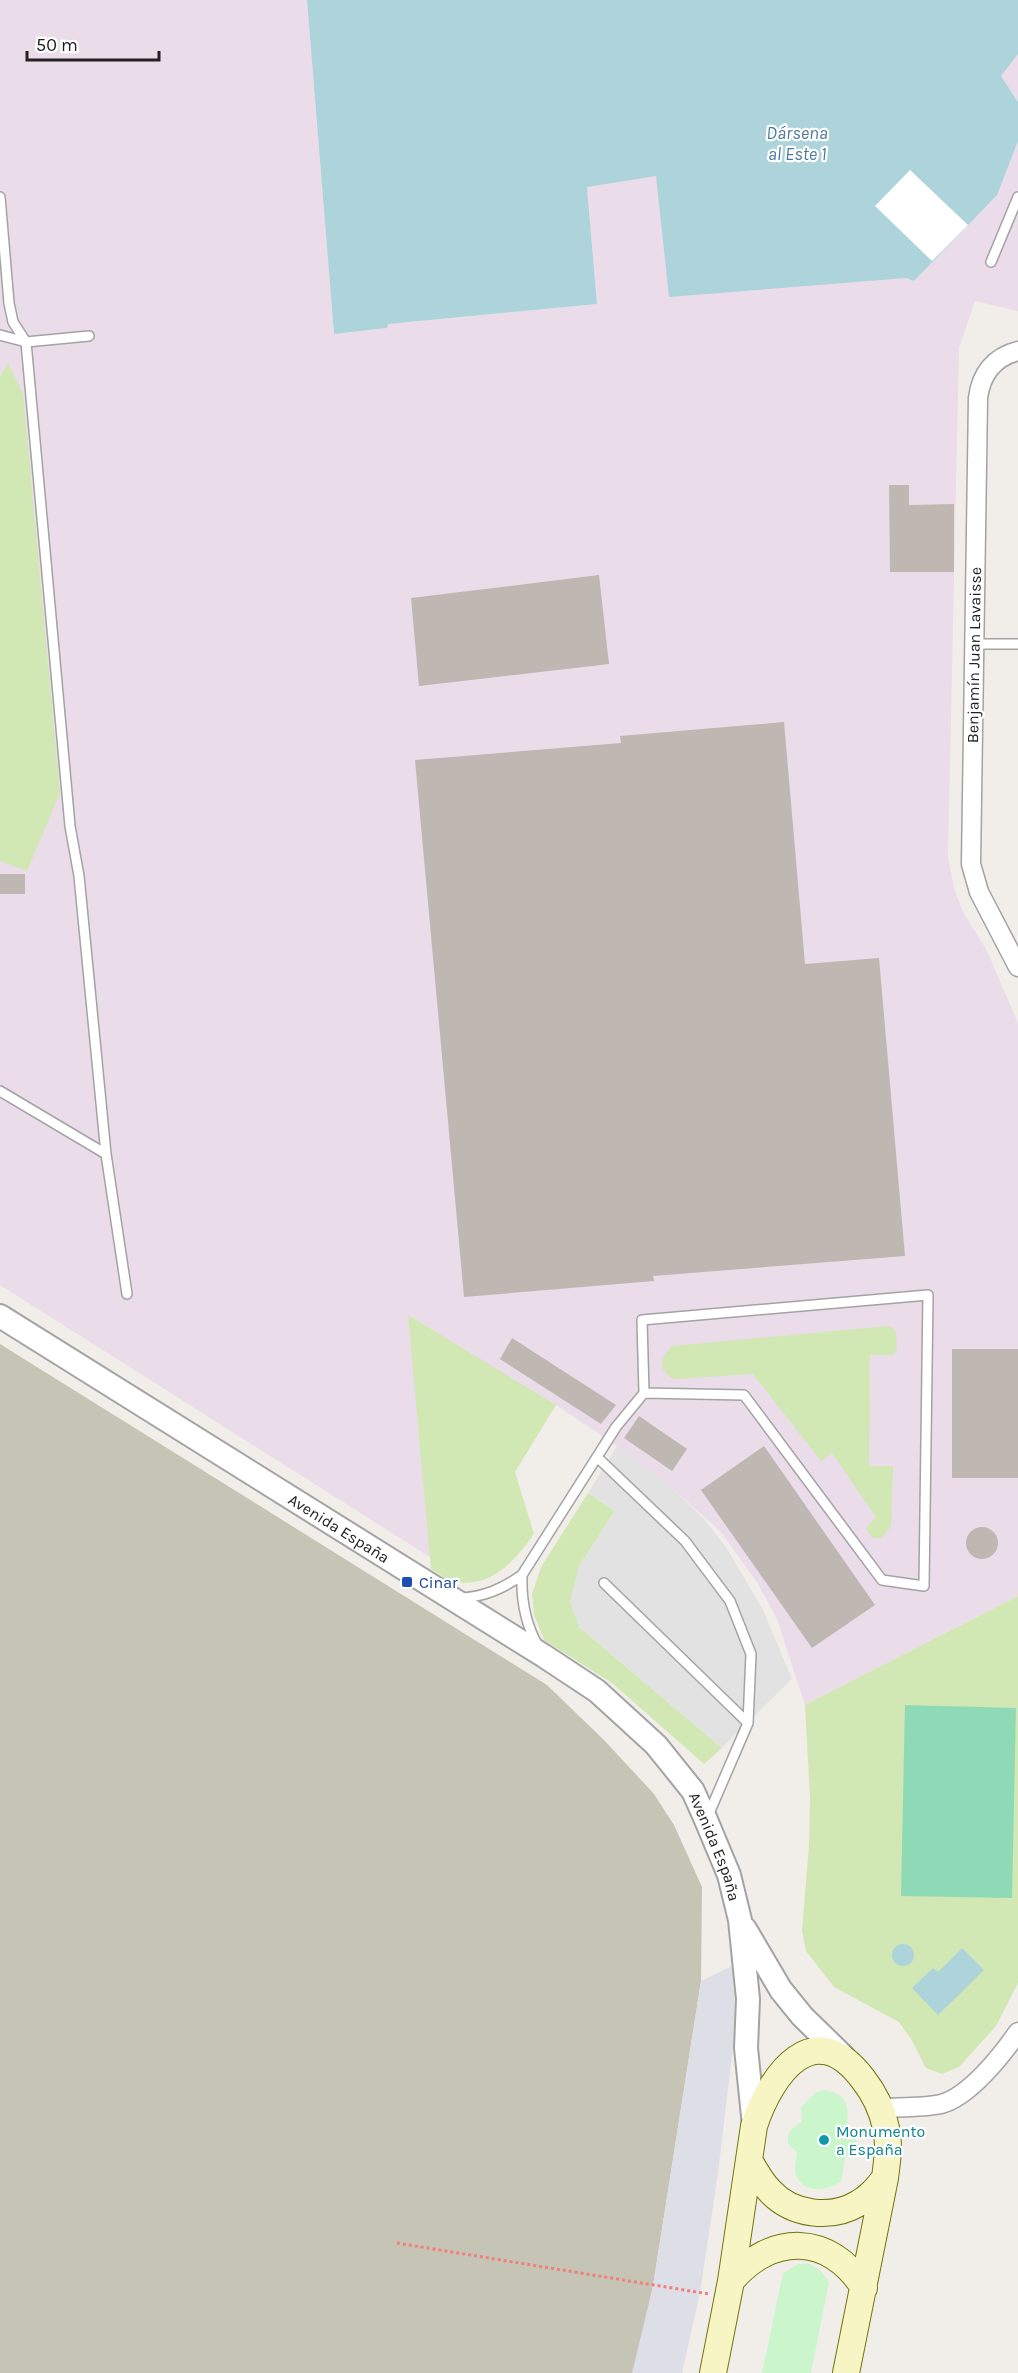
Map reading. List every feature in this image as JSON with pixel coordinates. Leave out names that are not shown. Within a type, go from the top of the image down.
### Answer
[{"type":"main road","points":[[754,2126],[772,2087],[794,2061],[811,2051],[819,2050],[844,2057]]},
{"type":"main road","name":"Avenida España","points":[[844,2057],[871,2089],[887,2129],[888,2145],[885,2178],[846,2373]]},
{"type":"main road","name":"Avenida España","points":[[713,2373],[730,2289],[754,2126]]},
{"type":"main road","points":[[749,2160],[771,2192],[786,2204],[803,2211],[831,2212],[858,2204],[873,2193],[885,2178]]},
{"type":"main road","points":[[730,2289],[752,2260],[764,2252],[778,2248],[807,2246],[834,2256],[846,2265],[864,2288]]},
{"type":"street","name":"Benjamín Juan Lavaisse","points":[[1018,351],[998,359],[989,368],[980,387],[971,864],[979,892],[1018,967]]},
{"type":"street","name":"Avenida España","points":[[0,1316],[544,1656],[597,1691],[650,1739],[693,1791],[729,1875],[740,1920],[748,1999],[746,2048],[754,2126]]},
{"type":"street","name":"Avenida España","points":[[740,1920],[781,1990],[802,2016],[844,2057]]},
{"type":"street","points":[[880,2108],[943,2104],[960,2094],[988,2069],[1018,2032]]},
{"type":"lane","points":[[0,197],[9,303],[13,322],[26,342],[70,826],[79,876],[106,1154],[127,1294]]},
{"type":"lane","points":[[991,262],[1018,197]]},
{"type":"lane","points":[[0,335],[26,342],[88,336]]},
{"type":"lane","points":[[974,644],[1018,644]]},
{"type":"lane","points":[[0,1091],[106,1154]]},
{"type":"lane","points":[[451,1598],[488,1594],[522,1575],[616,1427],[644,1394],[642,1320],[928,1295],[924,1586],[882,1580],[744,1395],[644,1394]]},
{"type":"lane","points":[[597,1456],[686,1541],[730,1600],[752,1654],[748,1723],[706,1820]]},
{"type":"lane","points":[[522,1575],[525,1616],[544,1656]]},
{"type":"lane","points":[[604,1583],[748,1723]]},
{"type":"path","points":[[397,2243],[648,2285],[730,2289]]},
{"type":"shaded area","points":[[0,0],[307,0],[334,334],[387,328],[387,324],[597,304],[587,186],[657,176],[914,281],[996,195],[1018,141],[1018,311],[975,301],[959,348],[948,857],[954,888],[963,912],[987,951],[1018,1023],[1018,1596],[805,1705],[777,1619],[758,1584],[721,1532],[673,1489],[617,1446],[556,1405],[409,1316],[430,1557],[0,1285]]},
{"type":"shaded area","points":[[1018,54],[1018,102],[1001,76]]},
{"type":"shaded area","points":[[0,1344],[547,1685],[604,1740],[654,1794],[674,1825],[702,1887],[701,1981],[653,2286],[634,2373],[0,2373]]},
{"type":"shaded area","points":[[617,1446],[673,1489],[704,1519],[726,1547],[763,1610],[792,1679],[722,1748],[579,1627],[570,1602],[579,1566],[615,1511],[588,1493]]},
{"type":"shaded area","points":[[734,1965],[735,2030],[718,2173],[700,2293],[682,2373],[632,2373],[653,2286],[701,1981]]},
{"type":"green space","points":[[8,363],[23,394],[60,793],[27,871],[0,861],[0,377]]},
{"type":"green space","points":[[408,1315],[556,1405],[515,1472],[534,1534],[510,1563],[491,1577],[480,1581],[468,1583],[452,1581],[431,1569]]},
{"type":"green space","points":[[889,1326],[896,1332],[897,1350],[893,1355],[870,1355],[869,1466],[893,1466],[891,1526],[882,1538],[872,1538],[866,1528],[876,1517],[832,1453],[821,1461],[753,1374],[674,1379],[665,1372],[662,1364],[672,1346]]},
{"type":"green space","points":[[588,1493],[615,1511],[579,1566],[579,1627],[722,1748],[704,1764],[612,1683],[544,1640],[534,1614],[532,1594],[541,1567]]},
{"type":"green space","points":[[1018,1596],[1018,1983],[996,2026],[959,2067],[942,2074],[926,2068],[899,2022],[834,1987],[806,1951],[802,1931],[809,1845],[810,1798],[805,1705]]},
{"type":"green space","points":[[905,1705],[1016,1708],[1012,1898],[901,1896]]},
{"type":"green space","points":[[824,2090],[833,2092],[843,2099],[847,2109],[847,2131],[855,2136],[857,2144],[845,2158],[841,2182],[815,2189],[808,2188],[798,2179],[795,2172],[797,2152],[788,2144],[788,2136],[790,2130],[802,2122],[801,2107],[815,2093]]},
{"type":"green space","points":[[808,2263],[821,2271],[829,2282],[811,2373],[762,2373],[783,2273],[798,2264]]},
{"type":"water","name":"Dársena al Este 1","points":[[307,0],[1018,0],[1018,54],[1001,76],[1018,102],[1018,141],[997,195],[914,281],[906,278],[669,297],[656,176],[587,187],[597,304],[388,324],[387,328],[334,334]]},
{"type":"water","points":[[903,1944],[911,1947],[914,1955],[911,1963],[903,1966],[895,1963],[892,1955],[895,1947]]},
{"type":"water","points":[[962,1948],[984,1970],[938,2015],[912,1988],[933,1968],[938,1972]]},
{"type":"pier","points":[[910,170],[968,225],[932,261],[875,206]]},
{"type":"building","points":[[889,485],[909,485],[909,505],[954,504],[954,572],[890,572]]},
{"type":"building","points":[[599,575],[609,664],[419,686],[411,598]]},
{"type":"building","points":[[784,722],[805,964],[879,958],[905,1256],[653,1276],[654,1281],[464,1297],[415,760],[621,743],[620,736]]},
{"type":"building","points":[[0,874],[25,874],[25,894],[0,894]]},
{"type":"building","points":[[512,1338],[616,1405],[601,1424],[500,1359]]},
{"type":"building","points":[[952,1349],[1018,1349],[1018,1478],[952,1478]]},
{"type":"building","points":[[639,1416],[687,1449],[672,1471],[624,1438]]},
{"type":"building","points":[[764,1446],[875,1605],[812,1648],[701,1490]]},
{"type":"building","points":[[982,1527],[993,1532],[998,1543],[993,1554],[982,1559],[971,1554],[966,1543],[971,1532]]},
{"type":"place","name":"Cinar","points":[[407,1582]]},
{"type":"place","name":"Monumento a España","points":[[824,2140]]}]
